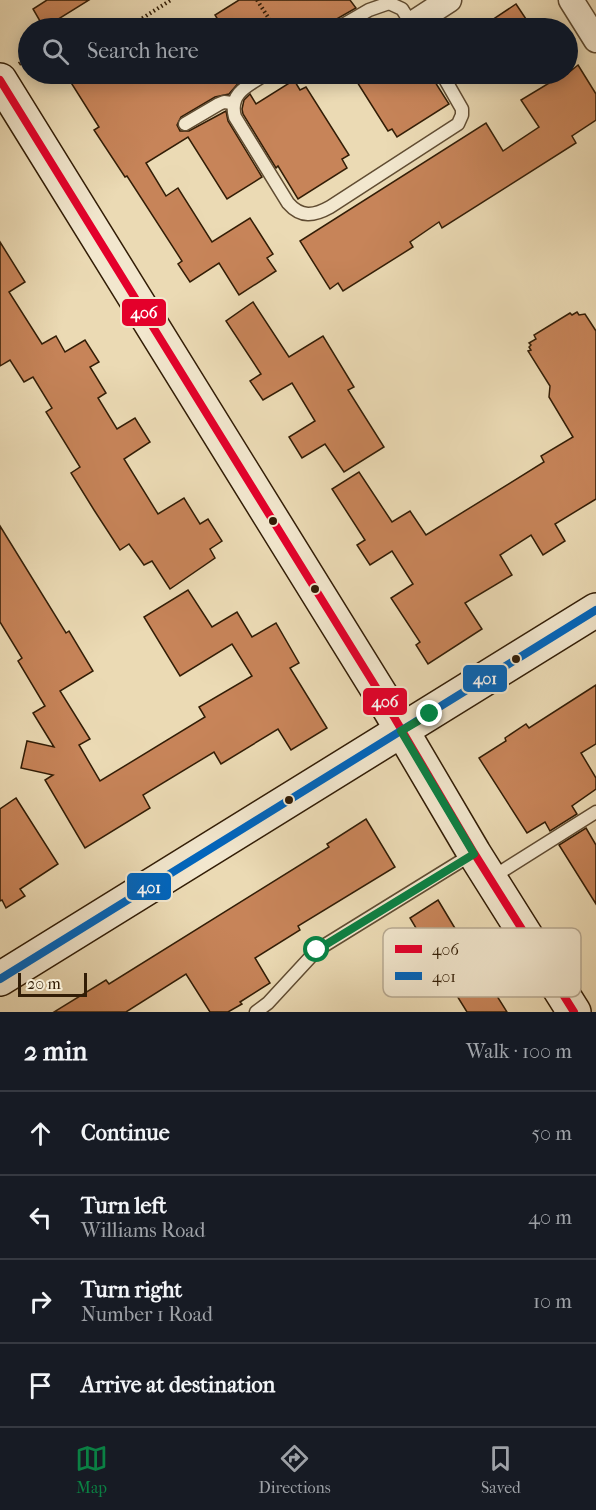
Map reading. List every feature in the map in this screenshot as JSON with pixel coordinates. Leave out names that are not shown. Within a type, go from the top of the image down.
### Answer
[{"type":"street","points":[[424,18],[449,0]]},
{"type":"street","points":[[570,0],[596,40]]},
{"type":"street","points":[[0,80],[384,700],[521,928]]},
{"type":"street","points":[[0,980],[596,610]]},
{"type":"street","points":[[565,997],[574,1012]]},
{"type":"lane","points":[[355,18],[389,3],[402,9],[408,18]]},
{"type":"lane","points":[[251,84],[239,92],[232,103],[237,123],[288,203],[298,213],[309,215],[330,207],[458,124],[462,108],[448,84]]},
{"type":"lane","points":[[185,124],[219,104],[232,103]]},
{"type":"lane","points":[[256,1012],[268,1003],[317,950],[482,866],[596,812]]},
{"type":"path","points":[[143,18],[171,0]]},
{"type":"path","points":[[257,0],[269,18]]},
{"type":"building","points":[[47,0],[89,0],[60,18],[38,18],[33,9]]},
{"type":"building","points":[[239,0],[350,0],[356,8],[338,18],[217,18],[215,15]]},
{"type":"building","points":[[516,4],[525,18],[495,18]]},
{"type":"building","points":[[578,65],[596,94],[596,120],[572,136],[576,143],[442,228],[439,222],[410,242],[413,247],[343,291],[338,283],[330,289],[300,241],[486,123],[503,151],[539,127],[521,100],[547,84],[578,84]]},
{"type":"building","points":[[72,84],[238,84],[229,94],[215,97],[181,117],[177,125],[180,131],[189,131],[226,111],[228,121],[262,177],[227,199],[188,137],[146,163],[166,196],[178,188],[212,242],[250,218],[273,254],[267,258],[276,271],[239,295],[219,263],[190,282],[178,264],[182,261],[94,130],[99,127]]},
{"type":"building","points":[[288,84],[296,84],[300,90],[306,87],[349,155],[342,159],[347,168],[298,199],[243,114],[244,100],[250,94],[256,104]]},
{"type":"building","points":[[358,84],[436,84],[449,104],[397,137],[392,129],[388,131]]},
{"type":"building","points":[[0,242],[25,282],[9,292],[42,344],[56,336],[65,352],[85,340],[99,362],[90,367],[106,393],[98,398],[117,429],[135,418],[150,442],[124,459],[158,514],[184,498],[200,524],[208,519],[222,541],[210,549],[215,558],[170,589],[152,561],[144,565],[129,544],[120,550],[94,510],[71,473],[80,467],[46,412],[52,408],[33,377],[24,382],[10,360],[0,366]]},
{"type":"building","points":[[253,302],[289,357],[323,336],[354,387],[348,390],[384,447],[344,472],[325,444],[302,458],[289,437],[315,421],[292,383],[263,400],[250,381],[261,374],[226,321]]},
{"type":"building","points":[[577,312],[579,315],[585,314],[596,331],[596,499],[555,524],[565,541],[543,555],[531,535],[500,555],[512,575],[465,603],[482,629],[428,664],[416,645],[420,642],[391,598],[413,584],[392,551],[370,565],[357,545],[365,540],[332,489],[359,472],[392,522],[410,511],[426,535],[544,462],[541,456],[573,437],[549,397],[550,386],[528,351],[531,350],[529,343],[536,339],[534,335],[570,313],[572,315]]},
{"type":"building","points":[[0,526],[66,633],[69,631],[93,671],[60,691],[90,739],[79,745],[100,781],[205,717],[199,707],[252,676],[232,644],[180,676],[144,617],[188,590],[212,627],[237,612],[252,637],[276,623],[299,663],[290,668],[327,728],[291,750],[278,729],[221,764],[214,752],[143,795],[150,808],[85,848],[45,780],[53,775],[21,768],[27,741],[54,747],[33,713],[45,706],[18,661],[22,658],[0,622]]},
{"type":"building","points":[[596,685],[596,744],[581,753],[596,778],[596,789],[572,806],[577,814],[550,831],[545,822],[527,833],[479,758],[506,741],[505,738],[526,724],[529,728]]},
{"type":"building","points":[[16,798],[58,864],[20,889],[25,896],[6,908],[2,900],[0,901],[0,809]]},
{"type":"building","points":[[366,819],[395,867],[298,926],[300,930],[255,958],[270,983],[240,1002],[242,1004],[228,1012],[210,1012],[186,974],[126,1012],[54,1012],[106,980],[109,984],[329,847],[327,844]]},
{"type":"building","points":[[586,828],[596,845],[596,904],[559,845]]},
{"type":"building","points":[[438,900],[455,928],[416,928],[410,918]]},
{"type":"building","points":[[458,997],[498,997],[507,1012],[467,1012]]},
{"type":"transit line","name":"406","points":[[0,80],[384,700],[521,928]]},
{"type":"transit line","name":"401","points":[[0,979],[596,610]]},
{"type":"transit line","name":"406","points":[[565,997],[574,1012]]},
{"type":"route","points":[[317,950],[474,854],[401,731],[430,714]]}]
